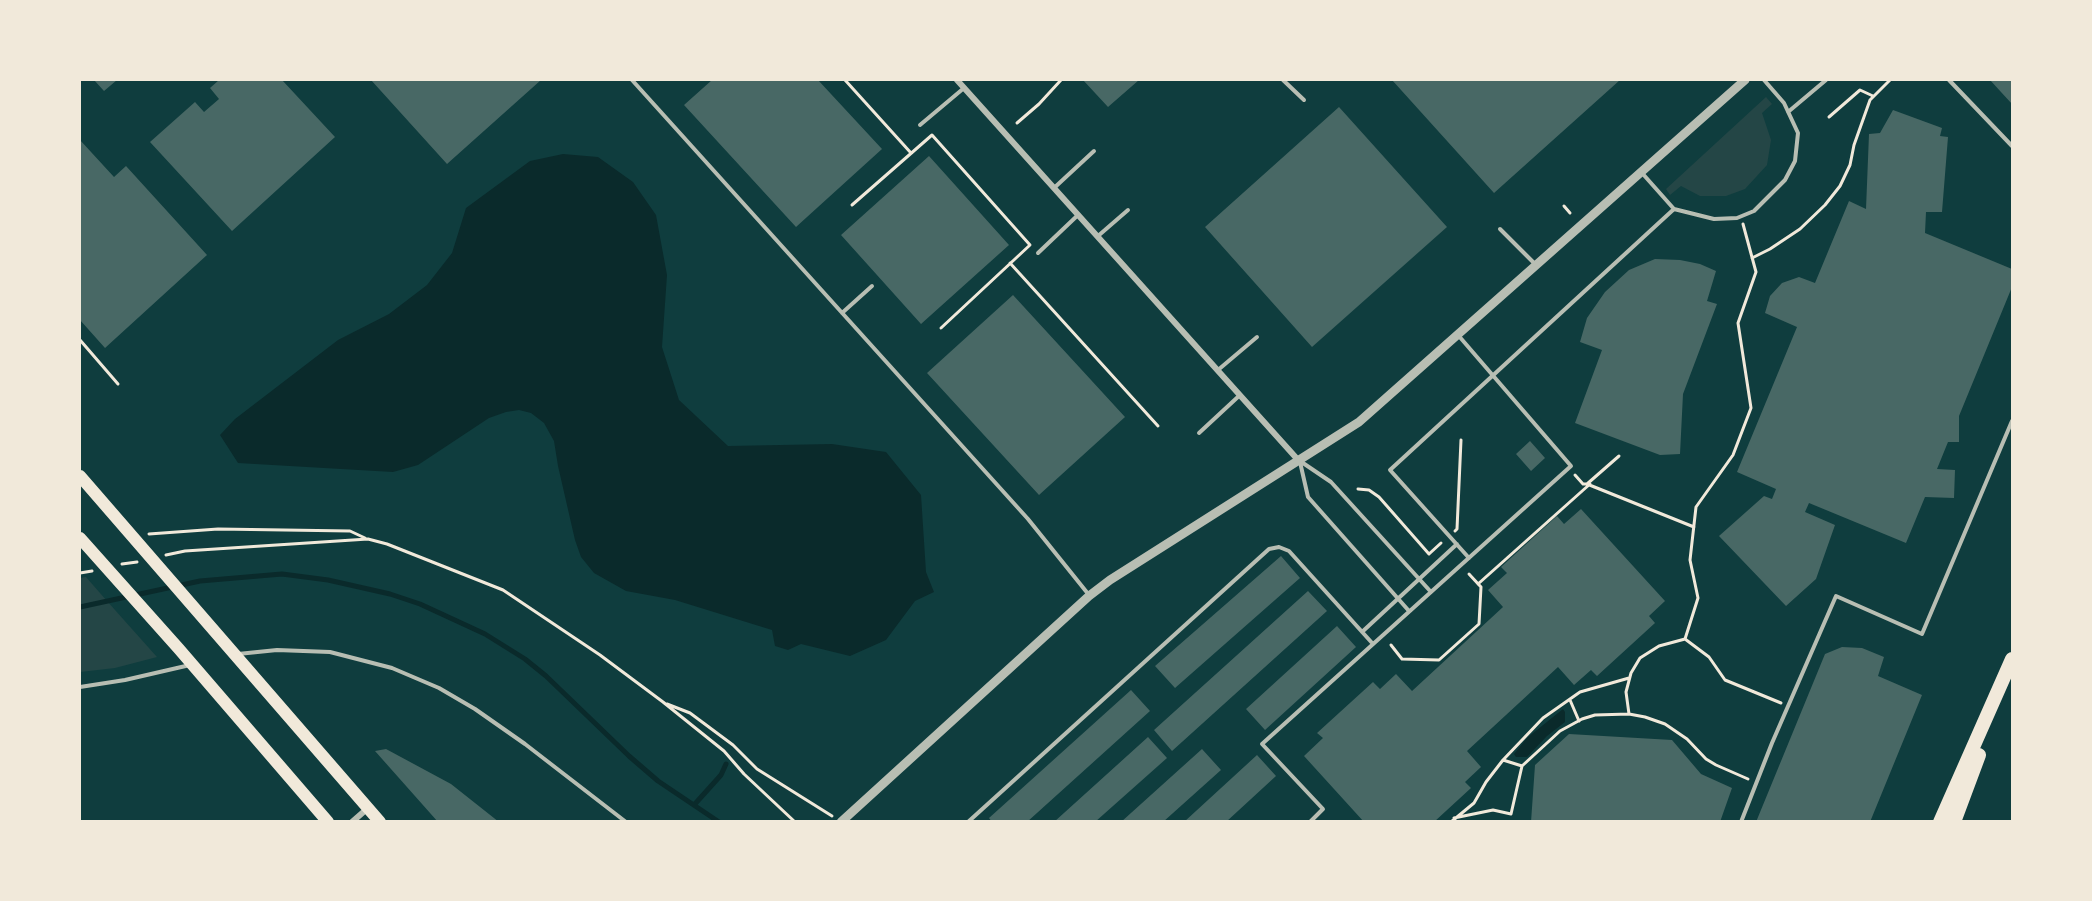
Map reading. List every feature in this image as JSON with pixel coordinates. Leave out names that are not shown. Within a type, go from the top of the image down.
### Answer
[{"type":"highway","points":[[1940,822],[2013,661]]},
{"type":"highway","points":[[1954,822],[2013,661]]},
{"type":"main road","points":[[80,476],[132,535],[142,557],[235,654],[380,822]]},
{"type":"main road","points":[[80,538],[328,822]]},
{"type":"street","points":[[957,80],[1299,461]]},
{"type":"street","points":[[841,821],[1089,596],[1110,580],[1359,422],[1745,80]]},
{"type":"street","points":[[352,822],[368,808]]},
{"type":"lane","points":[[632,80],[1028,519],[1089,596]]},
{"type":"lane","points":[[1283,80],[1304,100]]},
{"type":"lane","points":[[1641,172],[1674,208],[1714,219],[1742,216],[1754,211],[1785,180],[1795,161],[1798,133],[1784,103],[1764,80]]},
{"type":"lane","points":[[1788,112],[1826,80]]},
{"type":"lane","points":[[1950,80],[2013,146]]},
{"type":"lane","points":[[920,125],[965,88]]},
{"type":"lane","points":[[1054,188],[1094,151]]},
{"type":"lane","points":[[1469,558],[1390,470],[1674,208]]},
{"type":"lane","points":[[1098,236],[1128,210]]},
{"type":"lane","points":[[1038,253],[1079,215]]},
{"type":"lane","points":[[1500,229],[1537,266]]},
{"type":"lane","points":[[842,313],[872,286]]},
{"type":"lane","points":[[1310,822],[1323,809],[1262,744],[1571,466],[1458,334]]},
{"type":"lane","points":[[1218,370],[1257,337]]},
{"type":"lane","points":[[1198,432],[1240,395]]},
{"type":"lane","points":[[1741,822],[1788,705],[1836,596],[1922,634],[2013,421]]},
{"type":"lane","points":[[1299,461],[1331,482],[1431,592]]},
{"type":"lane","points":[[1299,461],[1308,497],[1409,611]]},
{"type":"lane","points":[[1362,632],[1457,544]]},
{"type":"lane","points":[[968,822],[1269,549],[1279,547],[1289,551],[1373,644]]},
{"type":"lane","points":[[235,654],[277,650],[330,651],[392,668],[439,688],[475,708],[626,822]]},
{"type":"lane","points":[[80,687],[125,680],[192,664]]},
{"type":"path","points":[[845,80],[911,153]]},
{"type":"path","points":[[1017,123],[1061,80]]},
{"type":"path","points":[[1752,258],[1800,229],[1825,206],[1840,186],[1850,165],[1854,145],[1870,99],[1890,80]]},
{"type":"path","points":[[1829,117],[1860,90],[1873,96]]},
{"type":"path","points":[[852,205],[932,135],[1030,245],[941,328]]},
{"type":"path","points":[[1564,206],[1570,213]]},
{"type":"path","points":[[1685,639],[1698,598],[1690,560],[1696,507],[1733,455],[1751,408],[1738,323],[1756,272],[1742,216]]},
{"type":"path","points":[[1010,262],[1158,426]]},
{"type":"path","points":[[80,340],[118,384]]},
{"type":"path","points":[[1478,584],[1619,456]]},
{"type":"path","points":[[1571,466],[1576,477],[1583,484],[1588,484],[1694,527]]},
{"type":"path","points":[[132,535],[218,529],[350,531],[503,590],[600,655],[663,702],[724,751],[744,774],[795,822]]},
{"type":"path","points":[[162,556],[185,552],[368,539]]},
{"type":"path","points":[[115,566],[142,557]]},
{"type":"path","points":[[80,573],[102,565]]},
{"type":"path","points":[[1391,645],[1402,659],[1439,660],[1479,624],[1481,587],[1469,574]]},
{"type":"path","points":[[1685,639],[1709,657],[1725,680],[1788,705]]},
{"type":"path","points":[[1629,714],[1626,692],[1629,678],[1640,658],[1659,646],[1685,639]]},
{"type":"path","points":[[1453,820],[1474,803],[1503,760],[1543,718],[1580,692],[1629,678]]},
{"type":"path","points":[[1570,700],[1579,721]]},
{"type":"path","points":[[663,702],[690,713],[733,745],[757,769],[841,821]]},
{"type":"path","points":[[1453,820],[1493,810],[1510,814],[1522,766],[1560,731],[1595,715],[1629,714],[1665,724],[1687,739],[1706,759],[1756,782]]},
{"type":"path","points":[[1503,760],[1522,766]]},
{"type":"shaded area","points":[[1766,97],[1772,104],[1762,113],[1771,140],[1767,165],[1745,189],[1726,196],[1700,196],[1681,186],[1670,195],[1666,189]]},
{"type":"shaded area","points":[[563,154],[598,157],[633,182],[656,215],[667,275],[662,347],[679,400],[728,446],[832,444],[886,452],[921,495],[926,572],[934,592],[915,601],[886,640],[850,656],[801,644],[788,650],[775,646],[772,630],[675,600],[626,591],[594,573],[581,557],[575,540],[554,441],[544,423],[531,413],[519,410],[489,418],[418,465],[393,472],[238,463],[220,435],[235,419],[338,340],[389,314],[427,285],[452,253],[466,208],[530,161]]},
{"type":"shaded area","points":[[86,577],[157,657],[115,668],[80,672],[80,578]]},
{"type":"shaded area","points":[[1563,709],[1565,722],[1547,736],[1527,757],[1516,757],[1514,754],[1527,738]]},
{"type":"building","points":[[94,80],[117,80],[104,91]]},
{"type":"building","points":[[219,80],[282,80],[335,137],[232,231],[150,142],[195,102],[204,112],[219,99],[210,88]]},
{"type":"building","points":[[371,80],[541,80],[447,164]]},
{"type":"building","points":[[712,80],[818,80],[882,149],[796,227],[684,105]]},
{"type":"building","points":[[1083,80],[1139,80],[1108,107]]},
{"type":"building","points":[[1392,80],[1620,80],[1494,193]]},
{"type":"building","points":[[1990,80],[2012,80],[2012,104]]},
{"type":"building","points":[[1339,107],[1447,227],[1312,347],[1205,227]]},
{"type":"building","points":[[1893,110],[1942,128],[1940,136],[1948,137],[1942,212],[1926,212],[1925,233],[2012,269],[2012,287],[1959,416],[1959,442],[1948,442],[1937,469],[1955,470],[1954,498],[1925,497],[1906,543],[1809,503],[1805,512],[1835,525],[1816,579],[1786,606],[1719,536],[1764,496],[1772,499],[1776,489],[1737,472],[1797,327],[1765,313],[1770,296],[1782,283],[1799,277],[1815,283],[1849,201],[1866,209],[1869,134],[1880,133]]},
{"type":"building","points":[[80,140],[114,177],[126,166],[207,255],[105,348],[80,320]]},
{"type":"building","points":[[929,156],[1009,245],[921,324],[841,235]]},
{"type":"building","points":[[1655,259],[1680,260],[1700,264],[1716,271],[1707,301],[1717,304],[1683,394],[1680,454],[1660,455],[1575,423],[1602,350],[1580,342],[1587,318],[1605,292],[1629,270]]},
{"type":"building","points":[[1013,295],[1125,417],[1039,495],[927,373]]},
{"type":"building","points":[[1530,441],[1545,458],[1531,471],[1516,454]]},
{"type":"building","points":[[1581,509],[1665,601],[1649,616],[1655,623],[1597,676],[1591,670],[1574,685],[1558,667],[1467,751],[1481,767],[1465,782],[1471,788],[1434,822],[1364,822],[1304,756],[1323,738],[1317,733],[1373,682],[1380,689],[1396,674],[1412,691],[1503,607],[1488,590],[1507,573],[1501,567],[1557,516],[1564,524]]},
{"type":"building","points":[[1281,556],[1300,578],[1175,688],[1155,666]]},
{"type":"building","points":[[1308,591],[1327,611],[1172,751],[1154,730]]},
{"type":"building","points":[[1337,626],[1356,647],[1265,730],[1246,709]]},
{"type":"building","points":[[1842,647],[1862,648],[1884,657],[1878,676],[1922,695],[1870,822],[1756,822],[1825,654]]},
{"type":"building","points":[[1131,690],[1150,711],[1027,822],[992,822],[989,818]]},
{"type":"building","points":[[1569,734],[1672,740],[1701,774],[1732,788],[1720,822],[1531,822],[1535,765]]},
{"type":"building","points":[[1148,737],[1167,758],[1095,822],[1054,822]]},
{"type":"building","points":[[386,749],[451,784],[499,822],[438,822],[375,751]]},
{"type":"building","points":[[1202,749],[1221,770],[1163,822],[1121,822]]},
{"type":"building","points":[[1257,755],[1276,776],[1226,822],[1184,822]]},
{"type":"waterway","points":[[80,607],[200,581],[282,574],[328,580],[390,594],[420,604],[485,634],[525,659],[658,781],[719,822]]},
{"type":"waterway","points":[[694,805],[721,775],[726,764]]}]
